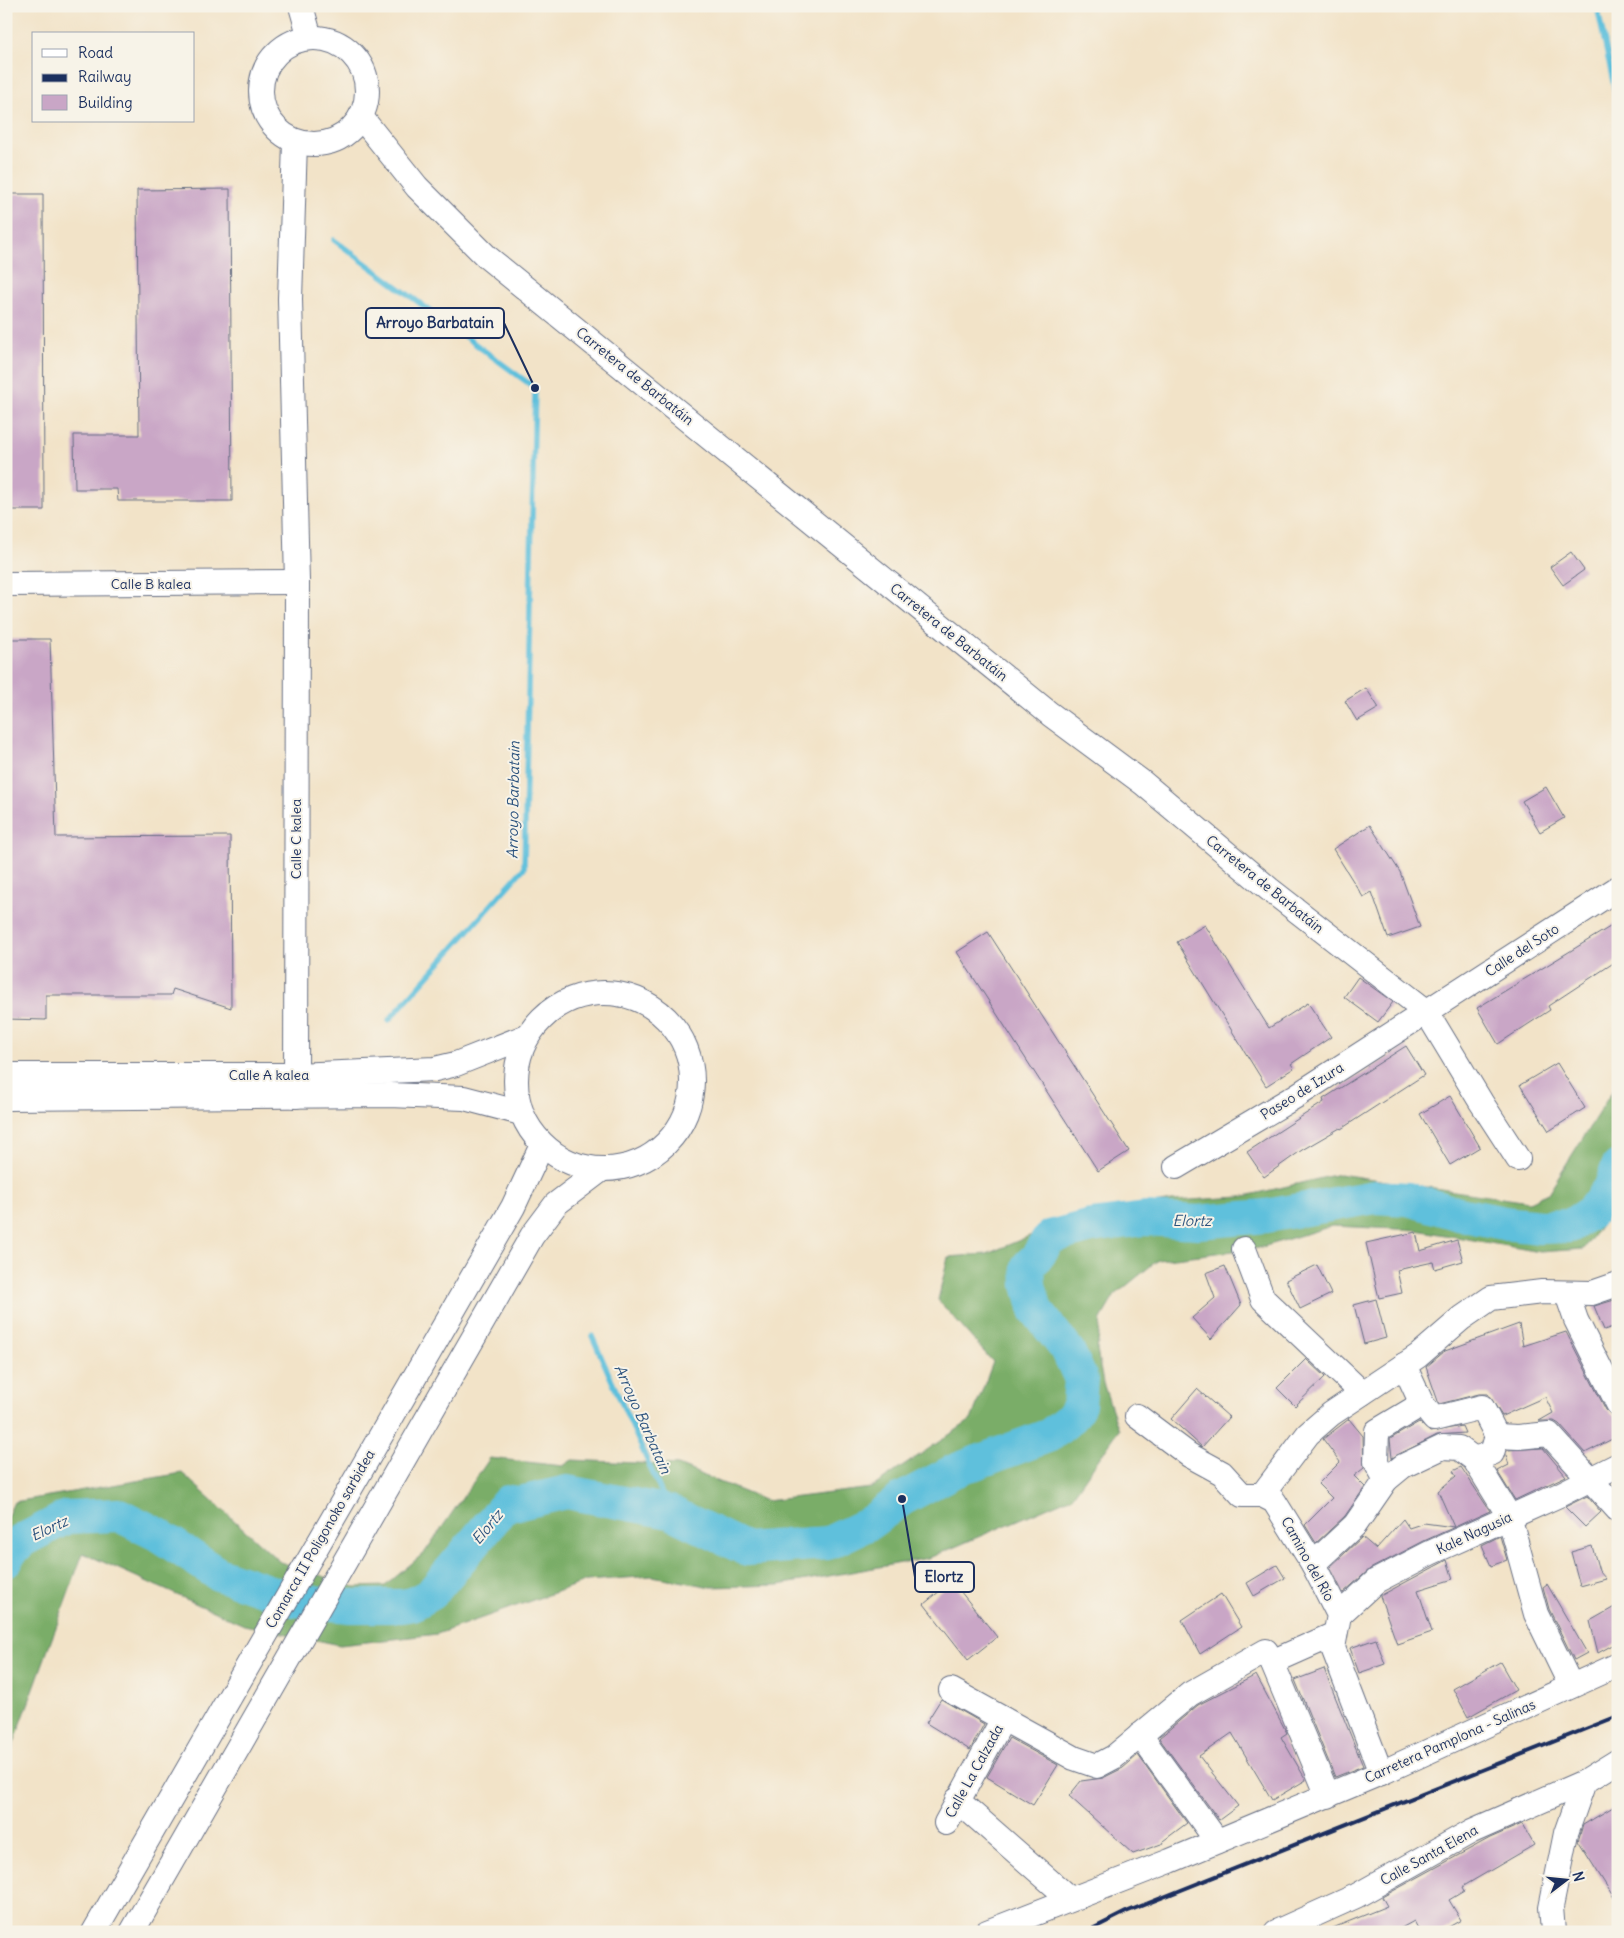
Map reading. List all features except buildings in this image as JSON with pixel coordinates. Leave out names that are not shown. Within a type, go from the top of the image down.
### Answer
[{"type":"street","points":[[300,6],[310,38]]},
{"type":"street","points":[[310,38],[327,39],[342,45],[354,56],[363,70],[367,85],[366,102],[361,117],[350,131],[335,140],[318,144],[294,142],[272,124],[264,108],[261,91],[264,74],[272,58],[295,41],[310,38]]},
{"type":"street","name":"Carretera de Barbatáin","points":[[361,117],[417,187],[487,257],[1050,714],[1143,783],[1269,889],[1426,1011],[1518,1159]]},
{"type":"street","name":"Calle C kalea","points":[[294,142],[290,299],[296,582],[296,1086]]},
{"type":"street","name":"Calle B kalea","points":[[6,584],[296,582]]},
{"type":"street","name":"Calle del Soto","points":[[1426,1011],[1618,888]]},
{"type":"street","points":[[597,992],[616,993],[626,994],[652,1006],[674,1025],[688,1050],[693,1079],[689,1107],[676,1133],[656,1153],[630,1166],[601,1170],[580,1166],[560,1158],[542,1145],[530,1130],[521,1113],[515,1087],[517,1061],[527,1036],[545,1014],[569,998],[597,992]]},
{"type":"street","name":"Paseo de Izura","points":[[1176,1167],[1296,1096],[1426,1011]]},
{"type":"street","name":"Calle A kalea","points":[[6,1098],[296,1086],[435,1069],[456,1064],[527,1036]]},
{"type":"street","name":"Calle A kalea","points":[[6,1075],[296,1086],[390,1095],[464,1098],[521,1113]]},
{"type":"street","name":"Comarca II Poligonoko sarbidea","points":[[94,1932],[513,1207],[542,1145]]},
{"type":"street","points":[[132,1932],[532,1236],[556,1204],[601,1170]]},
{"type":"street","points":[[1244,1249],[1263,1299],[1362,1393]]},
{"type":"street","points":[[1262,1496],[1308,1434],[1331,1414],[1404,1365],[1491,1298],[1542,1292],[1592,1293],[1618,1284]]},
{"type":"street","points":[[1567,1294],[1576,1320],[1618,1404]]},
{"type":"street","points":[[1404,1365],[1422,1404],[1434,1419],[1482,1407],[1497,1436],[1492,1453],[1474,1459]]},
{"type":"street","points":[[1386,1480],[1376,1462],[1377,1431],[1422,1404]]},
{"type":"street","name":"Camino del Río","points":[[1138,1416],[1189,1455],[1222,1473],[1242,1495],[1262,1496],[1274,1501],[1313,1564],[1337,1624],[1333,1648],[1382,1773]]},
{"type":"street","points":[[1497,1436],[1518,1437],[1549,1434],[1588,1480],[1618,1510]]},
{"type":"street","points":[[1313,1564],[1355,1525],[1386,1480],[1403,1466],[1444,1447],[1459,1448],[1474,1459],[1509,1516],[1536,1614],[1571,1686]]},
{"type":"street","name":"Kale Nagusia","points":[[1272,1662],[1337,1624],[1376,1581],[1618,1465]]},
{"type":"street","points":[[1217,1841],[1140,1735],[1190,1694],[1266,1651],[1328,1796]]},
{"type":"street","name":"Carretera Pamplona - Salinas","points":[[987,1932],[1328,1796],[1618,1665]]},
{"type":"street","name":"Calle La Calzada","points":[[951,1690],[1074,1758],[1097,1766],[1114,1757],[1140,1735]]},
{"type":"street","name":"Calle La Calzada","points":[[946,1823],[1003,1719]]},
{"type":"street","name":"Calle Santa Elena","points":[[1276,1932],[1356,1896],[1472,1830],[1584,1782],[1618,1761]]},
{"type":"street","points":[[1553,1932],[1551,1907],[1566,1833],[1584,1782]]},
{"type":"street","points":[[957,1800],[1070,1899]]},
{"type":"green space","points":[[1618,1082],[1618,1201],[1584,1249],[1540,1252],[1417,1230],[1332,1226],[1259,1248],[1158,1260],[1115,1295],[1101,1319],[1097,1350],[1103,1383],[1119,1430],[1072,1497],[929,1558],[779,1585],[711,1587],[652,1576],[587,1581],[437,1634],[340,1645],[244,1625],[83,1553],[6,1765],[6,1519],[14,1502],[182,1473],[280,1562],[355,1587],[385,1586],[425,1552],[490,1458],[563,1466],[572,1460],[678,1465],[766,1501],[871,1488],[971,1420],[993,1362],[938,1300],[948,1257],[987,1254],[1074,1217],[1172,1201],[1241,1197],[1339,1174],[1529,1202],[1548,1193]]},
{"type":"waterway","points":[[1597,6],[1618,105]]},
{"type":"waterway","points":[[1605,6],[1618,10]]},
{"type":"waterway","name":"Arroyo Barbatain","points":[[334,240],[535,388],[524,868],[389,1020]]},
{"type":"waterway","name":"Elortz","points":[[6,1561],[8,1554],[23,1540],[67,1517],[119,1515],[157,1534],[218,1574],[294,1600],[350,1606],[401,1606],[413,1604],[431,1594],[508,1502],[520,1503],[567,1492],[670,1512],[746,1549],[828,1543],[868,1524],[902,1499],[954,1471],[1050,1435],[1072,1417],[1079,1405],[1081,1379],[1068,1351],[1036,1310],[1029,1285],[1028,1266],[1037,1257],[1050,1237],[1091,1226],[1145,1219],[1198,1222],[1266,1216],[1375,1197],[1408,1199],[1459,1214],[1504,1223],[1540,1227],[1570,1226],[1591,1212],[1611,1186],[1618,1167]]},
{"type":"waterway","name":"Arroyo Barbatain","points":[[592,1336],[670,1512]]},
{"type":"waterway","points":[[6,1536],[23,1540]]},
{"type":"railway","points":[[1086,1932],[1126,1912],[1618,1716]]},
{"type":"place","name":"Arroyo Barbatain","points":[[535,388]]},
{"type":"place","name":"Elortz","points":[[902,1499]]}]
